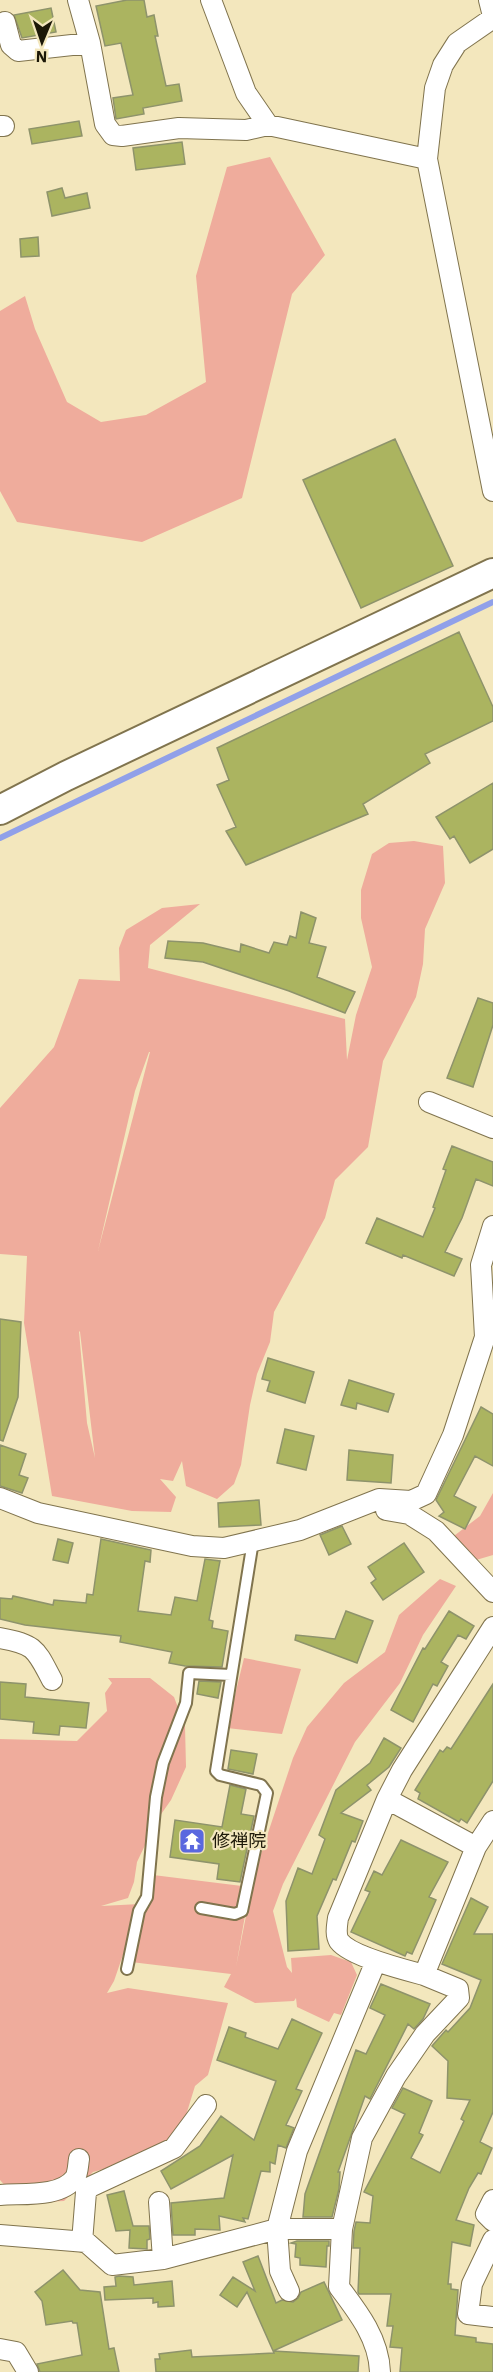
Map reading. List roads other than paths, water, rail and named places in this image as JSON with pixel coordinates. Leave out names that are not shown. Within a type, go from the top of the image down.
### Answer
[{"type":"street","points":[[78,0],[90,43],[105,124],[113,135],[123,136],[179,128],[246,130],[268,125],[427,159]]},
{"type":"street","points":[[211,0],[246,93],[268,125]]},
{"type":"street","points":[[489,0],[493,17],[457,43],[442,65],[435,88],[427,159],[493,491]]},
{"type":"street","points":[[4,22],[11,45],[18,51],[90,43]]},
{"type":"street","points":[[0,810],[66,776],[493,573]]},
{"type":"street","points":[[429,1102],[493,1128]]},
{"type":"street","points":[[0,1498],[38,1513],[192,1546],[224,1548],[300,1530],[379,1499],[411,1502],[426,1494],[453,1436],[485,1337],[481,1265],[493,1226]]},
{"type":"street","points":[[369,1504],[408,1514],[436,1531],[493,1592]]},
{"type":"street","points":[[380,2372],[380,2355],[362,2317],[339,2287],[342,2229],[362,2138],[396,2076],[424,2034],[459,1998],[458,1989],[424,1975],[376,1961],[345,1947],[336,1935],[338,1918],[387,1799],[402,1770],[493,1627]]},
{"type":"street","points":[[0,1638],[22,1642],[37,1652],[52,1680]]},
{"type":"street","points":[[387,1799],[476,1847]]},
{"type":"street","points":[[424,1975],[476,1847],[493,1821]]},
{"type":"street","points":[[289,2291],[280,2271],[277,2229],[297,2151],[376,1961]]},
{"type":"street","points":[[82,2242],[86,2192],[90,2187],[174,2148],[206,2105]]},
{"type":"street","points":[[0,2195],[54,2191],[67,2186],[76,2176],[79,2159]]},
{"type":"street","points":[[493,2200],[486,2214],[493,2221]]},
{"type":"street","points":[[159,2202],[163,2259]]},
{"type":"street","points":[[0,2235],[86,2242],[112,2265],[163,2259],[277,2229],[342,2229]]},
{"type":"street","points":[[493,2241],[472,2284],[468,2314],[493,2317]]},
{"type":"street","points":[[0,2349],[15,2352],[28,2372]]},
{"type":"lane","points":[[201,1908],[235,1914],[242,1911],[267,1793],[261,1785],[220,1775],[216,1771],[252,1541]]},
{"type":"lane","points":[[127,1970],[139,1911],[147,1897],[156,1797],[163,1763],[186,1703],[189,1673],[231,1675]]},
{"type":"waterway","points":[[0,838],[493,602]]},
{"type":"place","name":"修禅院","points":[[192,1841]]}]
